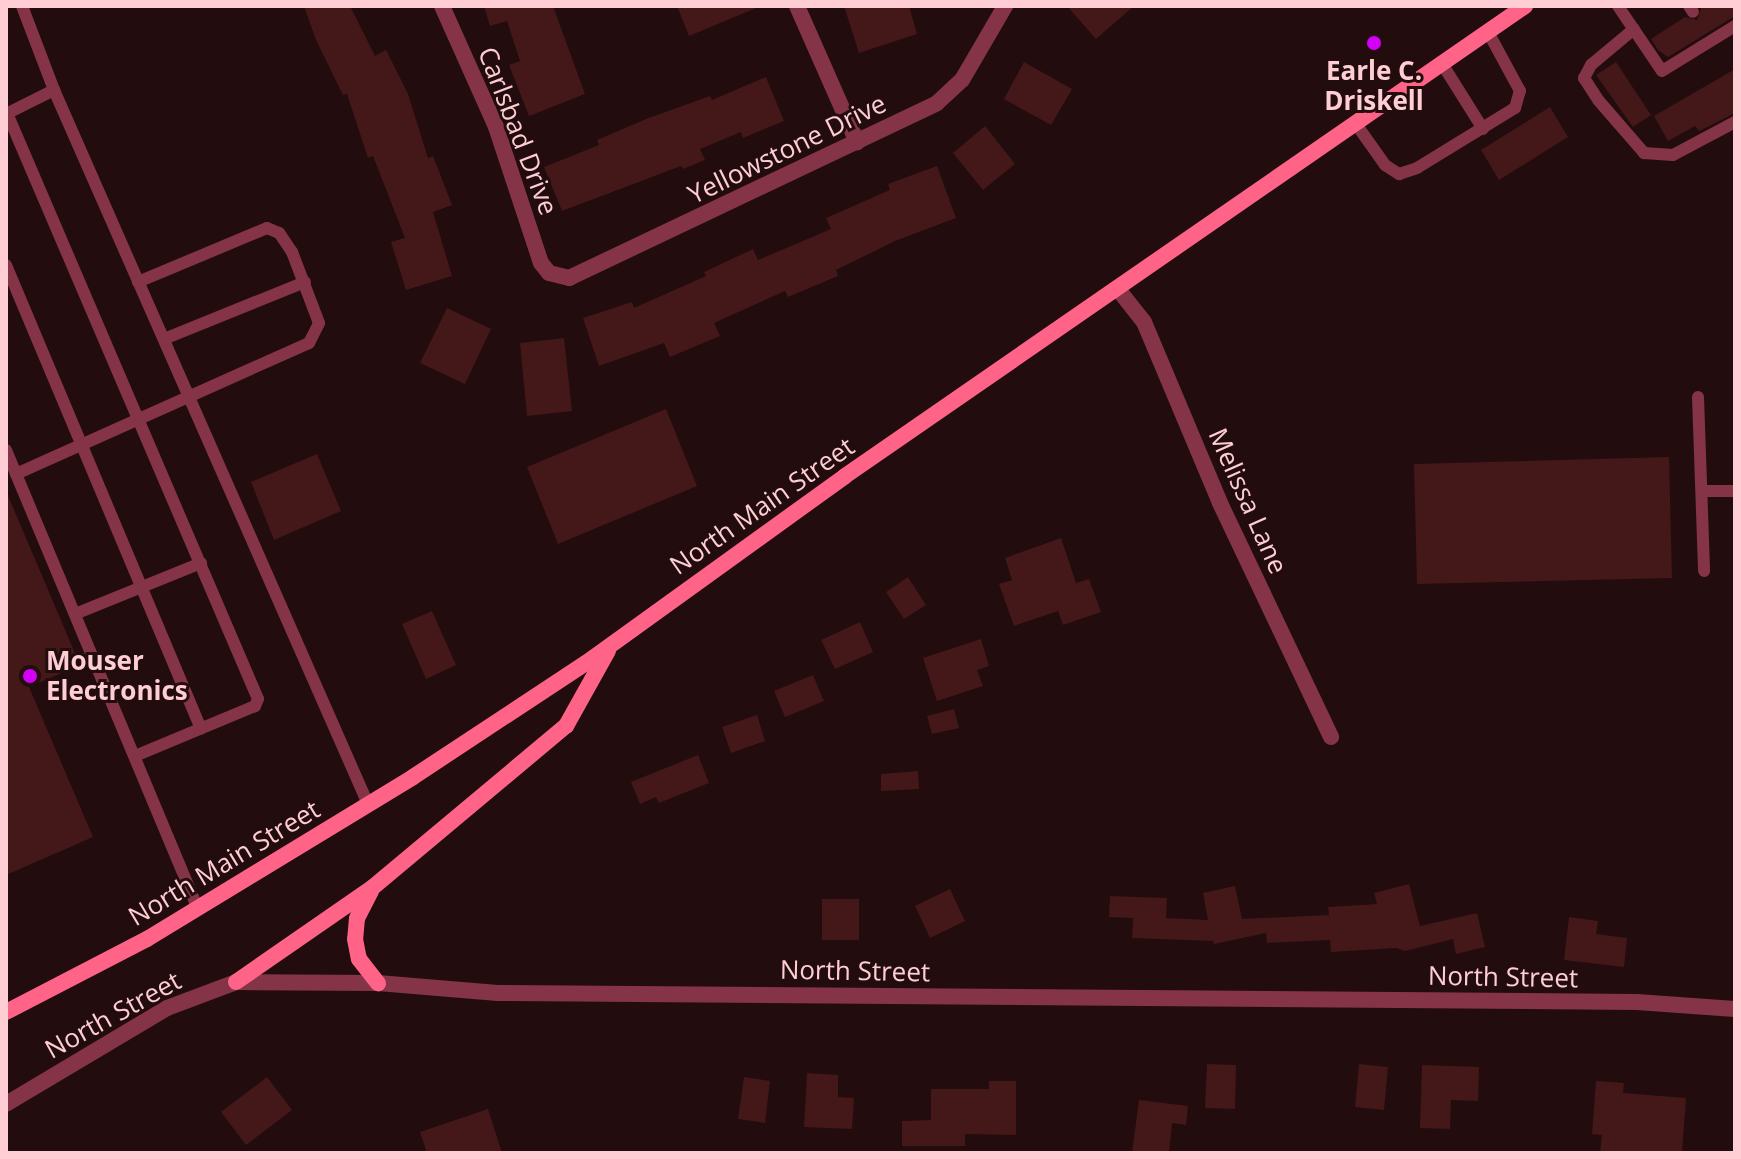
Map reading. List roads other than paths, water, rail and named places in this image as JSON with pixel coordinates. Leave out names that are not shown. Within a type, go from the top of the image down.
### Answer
[{"type":"main road","name":"North Main Street","points":[[6,1012],[147,939],[368,804],[611,646],[692,585],[1525,6]]},
{"type":"main road","points":[[236,982],[372,888],[566,726],[611,646]]},
{"type":"main road","points":[[372,888],[357,918],[355,939],[359,959],[378,983]]},
{"type":"street","name":"Carlsbad Drive","points":[[442,6],[496,127],[541,263],[549,273]]},
{"type":"street","points":[[797,6],[857,142]]},
{"type":"street","name":"Yellowstone Drive","points":[[549,273],[560,277],[578,276],[937,103],[962,80],[1005,6]]},
{"type":"street","name":"Melissa Lane","points":[[1117,288],[1144,322],[1220,503],[1331,737]]},
{"type":"street","name":"North Street","points":[[6,1104],[167,1008],[236,982],[378,983],[498,993],[1637,1002],[1735,1009]]},
{"type":"lane","points":[[22,6],[54,90],[368,804]]},
{"type":"lane","points":[[1618,6],[1662,71],[1711,36],[1735,26]]},
{"type":"lane","points":[[1634,29],[1591,65],[1584,78],[1599,101],[1644,153],[1673,155],[1735,122]]},
{"type":"lane","points":[[1356,124],[1385,165],[1399,174],[1417,168],[1515,108],[1520,91],[1487,30]]},
{"type":"lane","points":[[1441,62],[1483,129]]},
{"type":"lane","points":[[54,90],[6,113],[258,699],[255,706],[135,756]]},
{"type":"lane","points":[[16,474],[309,343],[319,323],[305,282],[285,242],[279,233],[267,228],[138,282]]},
{"type":"lane","points":[[6,265],[201,729]]},
{"type":"lane","points":[[164,339],[305,282]]},
{"type":"lane","points":[[1698,397],[1704,571]]},
{"type":"lane","points":[[6,450],[198,908]]},
{"type":"lane","points":[[1702,491],[1735,491]]},
{"type":"lane","points":[[75,614],[201,563]]},
{"type":"place","name":"Earle C. Driskell","points":[[1374,43]]},
{"type":"place","name":"Mouser Electronics","points":[[30,676]]}]
